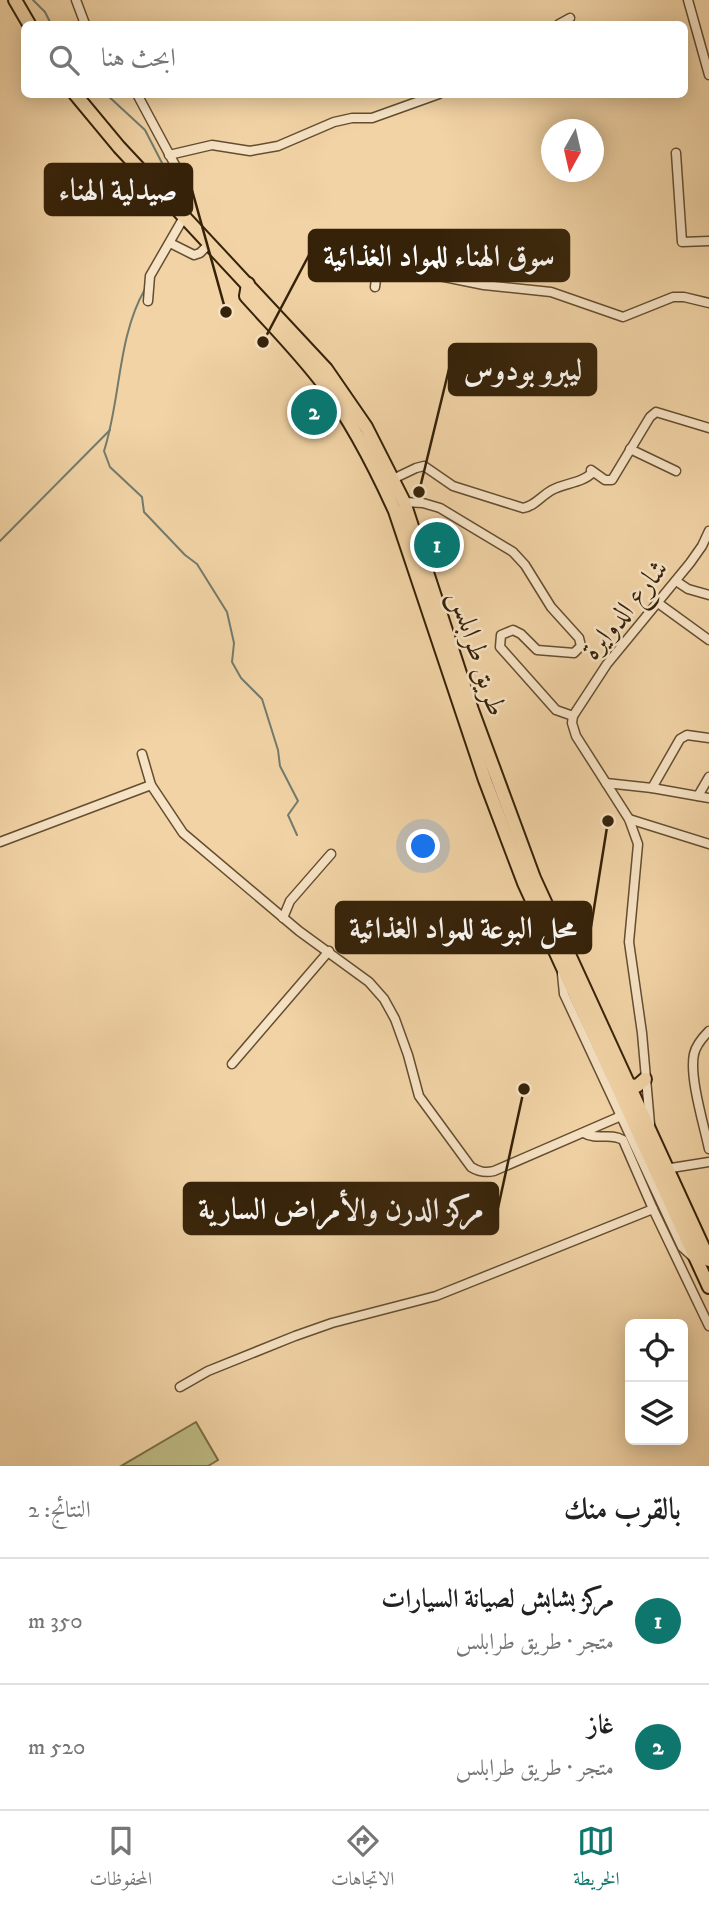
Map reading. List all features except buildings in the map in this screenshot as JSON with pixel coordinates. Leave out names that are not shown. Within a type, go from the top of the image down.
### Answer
[{"type":"highway","points":[[15,0],[27,21]]},
{"type":"highway","name":"طريق طرابلس","points":[[78,98],[119,147],[326,369],[382,457],[404,502],[472,710],[534,878],[665,1168],[703,1260]]},
{"type":"highway","points":[[248,284],[246,296],[303,359],[342,411],[376,469],[395,511],[485,780],[524,883],[562,971],[703,1260],[709,1287]]},
{"type":"highway","points":[[627,1085],[637,1086],[645,1079]]},
{"type":"street","points":[[76,0],[84,21]]},
{"type":"street","points":[[688,0],[709,75]]},
{"type":"street","points":[[564,21],[570,18]]},
{"type":"street","points":[[139,98],[183,184],[180,199],[174,206]]},
{"type":"street","points":[[169,155],[212,145],[250,151],[278,146],[334,122],[372,118],[428,98]]},
{"type":"street","points":[[676,153],[682,242],[709,241]]},
{"type":"street","points":[[148,301],[149,280],[184,217]]},
{"type":"street","points":[[170,243],[194,255],[200,253],[209,243]]},
{"type":"street","points":[[375,286],[377,271],[390,266],[484,285],[551,292],[623,317],[674,297],[709,303]]},
{"type":"street","points":[[393,479],[424,466],[458,489],[523,508],[532,506],[551,490],[587,477],[592,471],[605,480],[611,480],[650,417],[656,412],[709,428]]},
{"type":"street","points":[[631,449],[676,471]]},
{"type":"street","points":[[404,502],[423,503],[440,508],[505,546],[525,565],[551,607],[579,638],[581,646],[574,653],[541,651],[513,630],[502,635],[500,647],[556,710],[573,716],[576,736],[636,834],[639,852],[629,922],[629,942],[642,1033],[652,1139]]},
{"type":"street","name":"شارع الدوايرة","points":[[573,716],[607,664],[659,603],[708,536]]},
{"type":"street","points":[[676,581],[688,589],[709,595]]},
{"type":"street","points":[[659,603],[709,639]]},
{"type":"street","points":[[652,788],[680,739],[687,735],[709,738]]},
{"type":"street","points":[[142,754],[151,785],[183,832],[283,918],[369,982],[384,999],[395,1019],[408,1055],[419,1096],[471,1167],[478,1171],[495,1171],[621,1116]]},
{"type":"street","points":[[698,796],[709,777]]},
{"type":"street","points":[[606,783],[709,798]]},
{"type":"street","points":[[0,842],[103,806],[151,785]]},
{"type":"street","points":[[629,819],[709,844]]},
{"type":"street","points":[[283,918],[290,901],[331,854]]},
{"type":"street","points":[[232,1064],[329,951]]},
{"type":"street","points":[[562,971],[564,994],[682,1247],[703,1260]]},
{"type":"street","points":[[709,1031],[694,1053],[693,1069],[709,1149]]},
{"type":"street","points":[[584,1133],[593,1137],[614,1136],[623,1139],[709,1326]]},
{"type":"street","points":[[665,1168],[709,1162]]},
{"type":"street","points":[[180,1387],[208,1371],[295,1336],[332,1323],[436,1296],[653,1209]]},
{"type":"shaded area","points":[[196,1422],[218,1460],[208,1466],[121,1466]]},
{"type":"waterway","points":[[33,0],[50,21]]},
{"type":"waterway","points":[[110,98],[145,130],[178,194]]},
{"type":"waterway","points":[[145,289],[129,328],[104,451],[110,467],[142,497],[144,512],[197,564],[227,612],[234,643],[232,662],[241,678],[262,699],[278,750],[280,766],[298,801],[288,815],[297,835]]},
{"type":"waterway","points":[[0,541],[110,430]]},
{"type":"place","name":"صيدلية الهناء","points":[[226,312]]},
{"type":"place","name":"سوق الهناء للمواد الغذائية","points":[[263,342]]},
{"type":"place","name":"غاز","points":[[314,412]]},
{"type":"place","name":"ليبرو بودوس","points":[[419,492]]},
{"type":"place","name":"مركز بشابش لصيانة السيارات","points":[[437,545]]},
{"type":"place","name":"محل البوعة للمواد الغذائية","points":[[608,821]]},
{"type":"place","name":"مركز الدرن والأمراض السارية","points":[[524,1089]]}]
